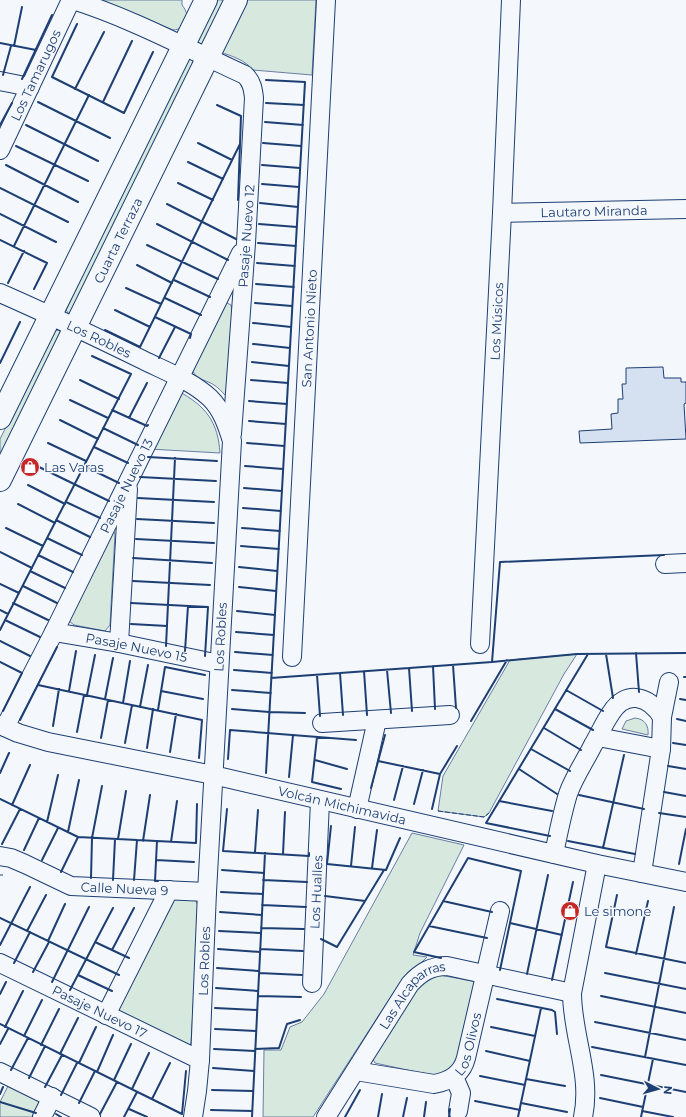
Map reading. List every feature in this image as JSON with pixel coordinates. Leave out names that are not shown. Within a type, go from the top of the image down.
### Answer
[{"type":"main road","name":"Cuarta Terraza","points":[[2,408],[51,315],[182,45],[206,0]]},
{"type":"main road","name":"Cuarta Terraza","points":[[0,480],[236,0]]},
{"type":"street","name":"Pasaje Nuevo 12","points":[[72,0],[116,15],[245,75],[250,79],[254,98],[246,243],[232,441]]},
{"type":"street","name":"Los Tamarugos","points":[[0,150],[72,0]]},
{"type":"street","name":"San Antonio Nieto","points":[[292,657],[326,0]]},
{"type":"street","name":"Los Músicos","points":[[480,644],[502,213],[511,0]]},
{"type":"street","points":[[0,81],[30,87]]},
{"type":"street","name":"Lautaro Miranda","points":[[502,213],[686,209]]},
{"type":"street","name":"Pasaje Nuevo 13","points":[[2,726],[54,632],[246,243]]},
{"type":"street","name":"Los Robles","points":[[0,292],[76,327],[179,378],[203,393],[217,406],[228,426],[232,441],[213,775],[200,1060],[193,1117]]},
{"type":"street","points":[[119,643],[128,480]]},
{"type":"street","points":[[665,564],[686,563]]},
{"type":"street","name":"Pasaje Nuevo 15","points":[[54,632],[119,643],[219,664]]},
{"type":"street","points":[[642,873],[661,749],[662,717],[669,682]]},
{"type":"street","points":[[554,854],[562,815],[569,793],[576,776],[612,712],[623,701],[632,698],[642,699],[657,708],[662,717]]},
{"type":"street","points":[[322,723],[450,715]]},
{"type":"street","points":[[357,809],[377,720]]},
{"type":"street","name":"Volcán Michimavida","points":[[2,726],[32,738],[48,742],[213,775],[597,864],[686,882]]},
{"type":"street","points":[[598,737],[661,749]]},
{"type":"street","name":"Los Hualles","points":[[312,983],[320,800]]},
{"type":"street","name":"Calle Nueva 9","points":[[0,856],[11,858],[71,886],[207,892]]},
{"type":"street","points":[[583,1117],[586,1088],[584,1068],[572,1009],[572,993],[597,864]]},
{"type":"street","points":[[106,1015],[169,890]]},
{"type":"street","name":"Los Olivos","points":[[356,1071],[434,1084],[445,1082],[454,1077],[461,1070],[465,1064],[500,910]]},
{"type":"street","name":"Pasaje Nuevo 17","points":[[0,963],[200,1060]]},
{"type":"street","name":"Las Alcaparras","points":[[326,1117],[410,984],[421,974],[433,967],[447,966],[572,993]]},
{"type":"street","points":[[0,1072],[91,1117]]},
{"type":"street","points":[[454,1077],[461,1093],[458,1112]]},
{"type":"street","points":[[42,1117],[52,1097]]},
{"type":"shaded area","points":[[101,0],[182,0],[182,5],[185,9],[187,17],[185,25],[173,30]]},
{"type":"shaded area","points":[[215,0],[226,0],[203,45],[196,43]]},
{"type":"shaded area","points":[[245,0],[316,0],[312,75],[253,70],[242,61],[220,52]]},
{"type":"shaded area","points":[[186,59],[193,61],[194,65],[72,314],[69,314],[66,310]]},
{"type":"shaded area","points":[[227,303],[231,305],[232,311],[228,394],[226,396],[216,386],[202,380],[194,374],[193,371],[224,306]]},
{"type":"shaded area","points":[[58,330],[63,333],[0,464],[0,439],[52,335]]},
{"type":"shaded area","points":[[178,391],[196,403],[209,416],[217,432],[220,453],[149,449]]},
{"type":"shaded area","points":[[112,532],[115,534],[110,625],[105,631],[74,625],[68,620]]},
{"type":"shaded area","points":[[577,654],[564,674],[489,813],[484,817],[438,811],[443,776],[510,660]]},
{"type":"shaded area","points":[[635,718],[644,721],[648,729],[648,735],[622,729],[626,721]]},
{"type":"shaded area","points":[[412,833],[464,845],[420,933],[413,955],[427,957],[401,981],[313,1117],[263,1117],[264,1050],[281,1050],[290,1027],[302,1022],[324,994]]},
{"type":"shaded area","points":[[170,897],[192,899],[196,901],[199,908],[191,1043],[189,1046],[112,1012]]},
{"type":"shaded area","points":[[440,975],[477,982],[461,1058],[451,1069],[437,1075],[375,1063],[373,1059],[418,987],[425,980]]},
{"type":"shaded area","points":[[10,1082],[46,1100],[38,1117],[0,1117],[0,1102]]},
{"type":"building","points":[[663,367],[664,378],[681,378],[681,382],[686,382],[686,403],[684,404],[686,439],[580,443],[579,431],[612,429],[611,414],[618,413],[618,399],[623,399],[622,384],[626,384],[626,368]]},
{"type":"fence","points":[[438,811],[484,817],[489,813]]},
{"type":"wall","points":[[14,46],[22,7]]},
{"type":"wall","points":[[22,79],[52,15]]},
{"type":"wall","points":[[77,24],[52,77],[124,113],[153,52]]},
{"type":"wall","points":[[75,89],[104,32]]},
{"type":"wall","points":[[103,102],[132,41]]},
{"type":"wall","points":[[0,43],[36,50]]},
{"type":"wall","points":[[3,75],[11,46]]},
{"type":"wall","points":[[266,80],[305,82],[266,773]]},
{"type":"wall","points":[[14,246],[89,95]]},
{"type":"wall","points":[[38,102],[110,138]]},
{"type":"wall","points":[[0,125],[12,103]]},
{"type":"wall","points":[[266,103],[304,105]]},
{"type":"wall","points":[[217,105],[241,116],[238,200]]},
{"type":"wall","points":[[265,122],[303,125]]},
{"type":"wall","points":[[26,125],[98,161]]},
{"type":"wall","points":[[198,143],[232,160]]},
{"type":"wall","points":[[263,143],[301,146]]},
{"type":"wall","points":[[105,330],[140,347],[240,144]]},
{"type":"wall","points":[[16,146],[88,181]]},
{"type":"wall","points":[[188,162],[223,179]]},
{"type":"wall","points":[[6,165],[78,202]]},
{"type":"wall","points":[[262,165],[300,168]]},
{"type":"wall","points":[[178,183],[213,200]]},
{"type":"wall","points":[[262,184],[299,187]]},
{"type":"wall","points":[[0,188],[68,222]]},
{"type":"wall","points":[[260,203],[298,207]]},
{"type":"wall","points":[[167,204],[236,239]]},
{"type":"wall","points":[[0,214],[56,242]]},
{"type":"wall","points":[[157,224],[228,260]]},
{"type":"wall","points":[[259,224],[297,227]]},
{"type":"wall","points":[[0,240],[47,263],[34,289]]},
{"type":"wall","points":[[258,243],[296,246]]},
{"type":"wall","points":[[147,245],[218,279]]},
{"type":"wall","points":[[8,283],[24,251]]},
{"type":"wall","points":[[257,263],[295,266]]},
{"type":"wall","points":[[137,265],[172,283]]},
{"type":"wall","points":[[174,280],[210,297]]},
{"type":"wall","points":[[256,284],[294,287]]},
{"type":"wall","points":[[126,288],[161,304]]},
{"type":"wall","points":[[165,298],[201,315]]},
{"type":"wall","points":[[255,303],[292,306]]},
{"type":"wall","points":[[115,310],[150,327]]},
{"type":"wall","points":[[155,317],[191,334],[190,338]]},
{"type":"wall","points":[[0,363],[20,322]]},
{"type":"wall","points":[[253,323],[291,327]]},
{"type":"wall","points":[[159,358],[175,327]]},
{"type":"wall","points":[[253,344],[290,348]]},
{"type":"wall","points":[[0,630],[131,374],[92,356]]},
{"type":"wall","points":[[252,362],[289,366]]},
{"type":"wall","points":[[80,380],[119,399]]},
{"type":"wall","points":[[251,380],[288,383]]},
{"type":"wall","points":[[129,418],[147,383]]},
{"type":"wall","points":[[70,400],[108,418]]},
{"type":"wall","points":[[249,401],[287,404]]},
{"type":"wall","points":[[112,410],[147,426],[148,425]]},
{"type":"wall","points":[[60,420],[98,439]]},
{"type":"wall","points":[[249,421],[286,424]]},
{"type":"wall","points":[[103,428],[138,445]]},
{"type":"wall","points":[[48,443],[86,461]]},
{"type":"wall","points":[[247,443],[284,446]]},
{"type":"wall","points":[[94,447],[128,463]]},
{"type":"wall","points":[[148,457],[217,461]]},
{"type":"wall","points":[[166,646],[175,458]]},
{"type":"wall","points":[[37,466],[109,501]]},
{"type":"wall","points":[[84,466],[119,483]]},
{"type":"wall","points":[[245,466],[283,469]]},
{"type":"wall","points":[[140,477],[216,481]]},
{"type":"wall","points":[[28,485],[65,504]]},
{"type":"wall","points":[[244,488],[282,491]]},
{"type":"wall","points":[[138,498],[214,502]]},
{"type":"wall","points":[[66,502],[100,518]]},
{"type":"wall","points":[[18,504],[55,523]]},
{"type":"wall","points":[[243,508],[281,511]]},
{"type":"wall","points":[[137,519],[214,523]]},
{"type":"wall","points":[[56,520],[90,537]]},
{"type":"wall","points":[[6,528],[43,546]]},
{"type":"wall","points":[[242,528],[280,531]]},
{"type":"wall","points":[[47,538],[82,555]]},
{"type":"wall","points":[[136,539],[214,543]]},
{"type":"wall","points":[[241,546],[279,549]]},
{"type":"wall","points":[[0,552],[32,568]]},
{"type":"wall","points":[[38,555],[73,572]]},
{"type":"wall","points":[[492,662],[500,562],[664,555]]},
{"type":"wall","points":[[133,558],[212,563]]},
{"type":"wall","points":[[239,567],[277,571]]},
{"type":"wall","points":[[30,571],[65,588]]},
{"type":"wall","points":[[133,581],[210,585]]},
{"type":"wall","points":[[0,584],[19,593]]},
{"type":"wall","points":[[23,586],[57,603]]},
{"type":"wall","points":[[239,587],[276,591]]},
{"type":"wall","points":[[13,603],[48,620]]},
{"type":"wall","points":[[131,603],[208,607],[205,656]]},
{"type":"wall","points":[[185,651],[188,606]]},
{"type":"wall","points":[[0,610],[8,614]]},
{"type":"wall","points":[[237,611],[275,615]]},
{"type":"wall","points":[[5,620],[40,637]]},
{"type":"wall","points":[[131,624],[167,626]]},
{"type":"wall","points":[[236,632],[274,635]]},
{"type":"wall","points":[[0,641],[30,656]]},
{"type":"wall","points":[[20,720],[57,647]]},
{"type":"wall","points":[[69,691],[76,651]]},
{"type":"wall","points":[[235,652],[273,655]]},
{"type":"wall","points":[[636,653],[639,692]]},
{"type":"wall","points":[[271,678],[492,662],[577,654],[686,653]]},
{"type":"wall","points":[[550,836],[486,823],[588,654]]},
{"type":"wall","points":[[606,654],[613,698]]},
{"type":"wall","points":[[87,695],[95,655]]},
{"type":"wall","points":[[105,699],[113,658]]},
{"type":"wall","points":[[471,721],[507,660]]},
{"type":"wall","points":[[123,703],[130,661]]},
{"type":"wall","points":[[0,662],[22,673],[3,711]]},
{"type":"wall","points":[[140,707],[148,665]]},
{"type":"wall","points":[[453,665],[456,708]]},
{"type":"wall","points":[[433,666],[435,709]]},
{"type":"wall","points":[[158,710],[165,667],[205,675]]},
{"type":"wall","points":[[409,668],[412,711]]},
{"type":"wall","points":[[234,670],[272,673]]},
{"type":"wall","points":[[387,670],[391,713]]},
{"type":"wall","points":[[364,671],[367,715]]},
{"type":"wall","points":[[340,673],[343,715]]},
{"type":"wall","points":[[317,675],[320,716]]},
{"type":"wall","points":[[38,685],[202,720],[199,758]]},
{"type":"wall","points":[[53,726],[59,689]]},
{"type":"wall","points":[[232,690],[271,693]]},
{"type":"wall","points":[[566,690],[603,711]]},
{"type":"wall","points":[[161,691],[203,699]]},
{"type":"wall","points":[[77,732],[84,695]]},
{"type":"wall","points":[[680,699],[686,700]]},
{"type":"wall","points":[[101,738],[108,700]]},
{"type":"wall","points":[[125,743],[132,705]]},
{"type":"wall","points":[[147,748],[153,709]]},
{"type":"wall","points":[[232,709],[305,713]]},
{"type":"wall","points":[[555,709],[593,730]]},
{"type":"wall","points":[[170,752],[176,714]]},
{"type":"wall","points":[[677,719],[686,721]]},
{"type":"wall","points":[[544,728],[581,750]]},
{"type":"wall","points":[[228,759],[230,730],[356,740]]},
{"type":"wall","points":[[289,777],[293,735]]},
{"type":"wall","points":[[371,788],[385,735]]},
{"type":"wall","points":[[317,737],[312,782],[341,789]]},
{"type":"wall","points":[[673,743],[686,745]]},
{"type":"wall","points":[[432,809],[440,774],[457,746]]},
{"type":"wall","points":[[531,749],[570,771]]},
{"type":"wall","points":[[0,773],[9,753]]},
{"type":"wall","points":[[603,848],[624,755]]},
{"type":"wall","points":[[315,760],[347,769]]},
{"type":"wall","points":[[378,761],[440,774]]},
{"type":"wall","points":[[12,805],[30,765]]},
{"type":"wall","points":[[394,800],[403,766]]},
{"type":"wall","points":[[668,766],[686,769]]},
{"type":"wall","points":[[519,769],[557,794]]},
{"type":"wall","points":[[414,804],[423,770]]},
{"type":"wall","points":[[47,822],[58,775]]},
{"type":"wall","points":[[68,832],[79,780]]},
{"type":"wall","points":[[91,878],[92,838],[102,786]]},
{"type":"wall","points":[[118,839],[126,791]]},
{"type":"wall","points":[[664,792],[686,796]]},
{"type":"wall","points":[[143,841],[150,795]]},
{"type":"wall","points":[[579,795],[644,809]]},
{"type":"wall","points":[[0,799],[78,837],[196,843],[197,804]]},
{"type":"wall","points":[[171,842],[177,801]]},
{"type":"wall","points":[[499,801],[552,811]]},
{"type":"wall","points":[[2,844],[20,809]]},
{"type":"wall","points":[[227,809],[223,851],[309,856],[309,853]]},
{"type":"wall","points":[[255,852],[258,810]]},
{"type":"wall","points":[[283,854],[285,812]]},
{"type":"wall","points":[[659,813],[686,817]]},
{"type":"wall","points":[[24,850],[39,818]]},
{"type":"wall","points":[[331,826],[327,864],[386,870],[400,838]]},
{"type":"wall","points":[[351,866],[355,827]]},
{"type":"wall","points":[[42,860],[58,828]]},
{"type":"wall","points":[[679,864],[686,829]]},
{"type":"wall","points":[[372,868],[377,830]]},
{"type":"wall","points":[[61,872],[78,837]]},
{"type":"wall","points":[[113,880],[115,839]]},
{"type":"wall","points":[[134,880],[137,840]]},
{"type":"wall","points":[[157,841],[155,881],[158,881]]},
{"type":"wall","points":[[568,841],[635,854]]},
{"type":"wall","points":[[252,1117],[265,853]]},
{"type":"wall","points":[[441,958],[414,952],[468,858],[521,871],[500,970]]},
{"type":"wall","points":[[156,860],[194,862]]},
{"type":"wall","points":[[222,870],[264,873]]},
{"type":"wall","points":[[321,939],[337,947],[384,870]]},
{"type":"wall","points":[[527,974],[548,875]]},
{"type":"wall","points":[[263,880],[307,882]]},
{"type":"wall","points":[[552,980],[573,882]]},
{"type":"wall","points":[[0,945],[30,887]]},
{"type":"wall","points":[[221,892],[263,894]]},
{"type":"wall","points":[[27,931],[46,895]]},
{"type":"wall","points":[[606,947],[617,895]]},
{"type":"wall","points":[[325,896],[365,901]]},
{"type":"wall","points":[[443,901],[492,912]]},
{"type":"wall","points":[[636,954],[648,901]]},
{"type":"wall","points":[[48,941],[65,904]]},
{"type":"wall","points":[[262,905],[306,907]]},
{"type":"wall","points":[[52,982],[89,907]]},
{"type":"wall","points":[[645,1057],[674,907]]},
{"type":"wall","points":[[70,990],[113,908]]},
{"type":"wall","points":[[112,950],[134,908]]},
{"type":"wall","points":[[220,912],[262,915]]},
{"type":"wall","points":[[0,918],[119,975]]},
{"type":"wall","points":[[510,923],[562,935]]},
{"type":"wall","points":[[429,926],[487,938]]},
{"type":"wall","points":[[261,928],[304,929]]},
{"type":"wall","points":[[219,931],[261,933]]},
{"type":"wall","points":[[14,963],[30,932]]},
{"type":"wall","points":[[33,972],[49,942]]},
{"type":"wall","points":[[95,942],[129,958]]},
{"type":"wall","points":[[606,947],[686,963]]},
{"type":"wall","points":[[218,949],[260,952]]},
{"type":"wall","points":[[260,949],[303,951]]},
{"type":"wall","points":[[217,968],[259,971]]},
{"type":"wall","points":[[259,973],[302,975]]},
{"type":"wall","points":[[605,973],[686,989]]},
{"type":"wall","points":[[78,975],[112,991]]},
{"type":"wall","points":[[0,994],[6,982]]},
{"type":"wall","points":[[216,988],[258,991]]},
{"type":"wall","points":[[5,1027],[23,991]]},
{"type":"wall","points":[[258,996],[301,997]]},
{"type":"wall","points":[[601,996],[686,1013]]},
{"type":"wall","points":[[497,999],[552,1010],[555,1012],[557,1034]]},
{"type":"wall","points":[[24,1036],[42,1000]]},
{"type":"wall","points":[[215,1008],[257,1010]]},
{"type":"wall","points":[[518,1117],[541,1008]]},
{"type":"wall","points":[[41,1045],[59,1009]]},
{"type":"wall","points":[[60,1054],[78,1018]]},
{"type":"wall","points":[[255,1049],[279,1048],[287,1024],[300,1020]]},
{"type":"wall","points":[[595,1022],[686,1040]]},
{"type":"wall","points":[[0,1024],[182,1114],[186,1071]]},
{"type":"wall","points":[[79,1063],[96,1027]]},
{"type":"wall","points":[[491,1027],[535,1036]]},
{"type":"wall","points":[[0,1044],[8,1029]]},
{"type":"wall","points":[[215,1029],[256,1031]]},
{"type":"wall","points":[[97,1072],[113,1035]]},
{"type":"wall","points":[[11,1070],[28,1038]]},
{"type":"wall","points":[[114,1080],[131,1044]]},
{"type":"wall","points":[[29,1078],[45,1046]]},
{"type":"wall","points":[[592,1047],[686,1065]]},
{"type":"wall","points":[[214,1049],[255,1051]]},
{"type":"wall","points":[[486,1051],[530,1061]]},
{"type":"wall","points":[[132,1089],[149,1053]]},
{"type":"wall","points":[[45,1087],[62,1055]]},
{"type":"wall","points":[[641,1117],[653,1059]]},
{"type":"wall","points":[[61,1095],[77,1063]]},
{"type":"wall","points":[[152,1099],[170,1063]]},
{"type":"wall","points":[[213,1068],[254,1071]]},
{"type":"wall","points":[[79,1103],[95,1071]]},
{"type":"wall","points":[[601,1075],[686,1092]]},
{"type":"wall","points":[[480,1076],[525,1085]]},
{"type":"wall","points":[[526,1079],[565,1086]]},
{"type":"wall","points":[[100,1114],[117,1082]]},
{"type":"wall","points":[[0,1094],[3,1087]]},
{"type":"wall","points":[[212,1090],[253,1091]]},
{"type":"wall","points":[[345,1117],[360,1090]]},
{"type":"wall","points":[[124,1117],[137,1092]]},
{"type":"wall","points":[[378,1117],[382,1094]]},
{"type":"wall","points":[[403,1117],[407,1098]]},
{"type":"wall","points":[[600,1098],[643,1107]]},
{"type":"wall","points":[[475,1101],[520,1110]]},
{"type":"wall","points":[[0,1102],[36,1113]]},
{"type":"wall","points":[[424,1117],[426,1102]]},
{"type":"wall","points":[[521,1103],[567,1112]]},
{"type":"wall","points":[[129,1109],[147,1117]]},
{"type":"wall","points":[[449,1117],[450,1109]]},
{"type":"wall","points":[[211,1110],[252,1111]]},
{"type":"wall","points":[[642,1111],[673,1117]]},
{"type":"wall","points":[[56,1114],[61,1117]]},
{"type":"place","name":"Las Varas","points":[[30,467]]},
{"type":"place","name":"Le simone","points":[[570,911]]}]
